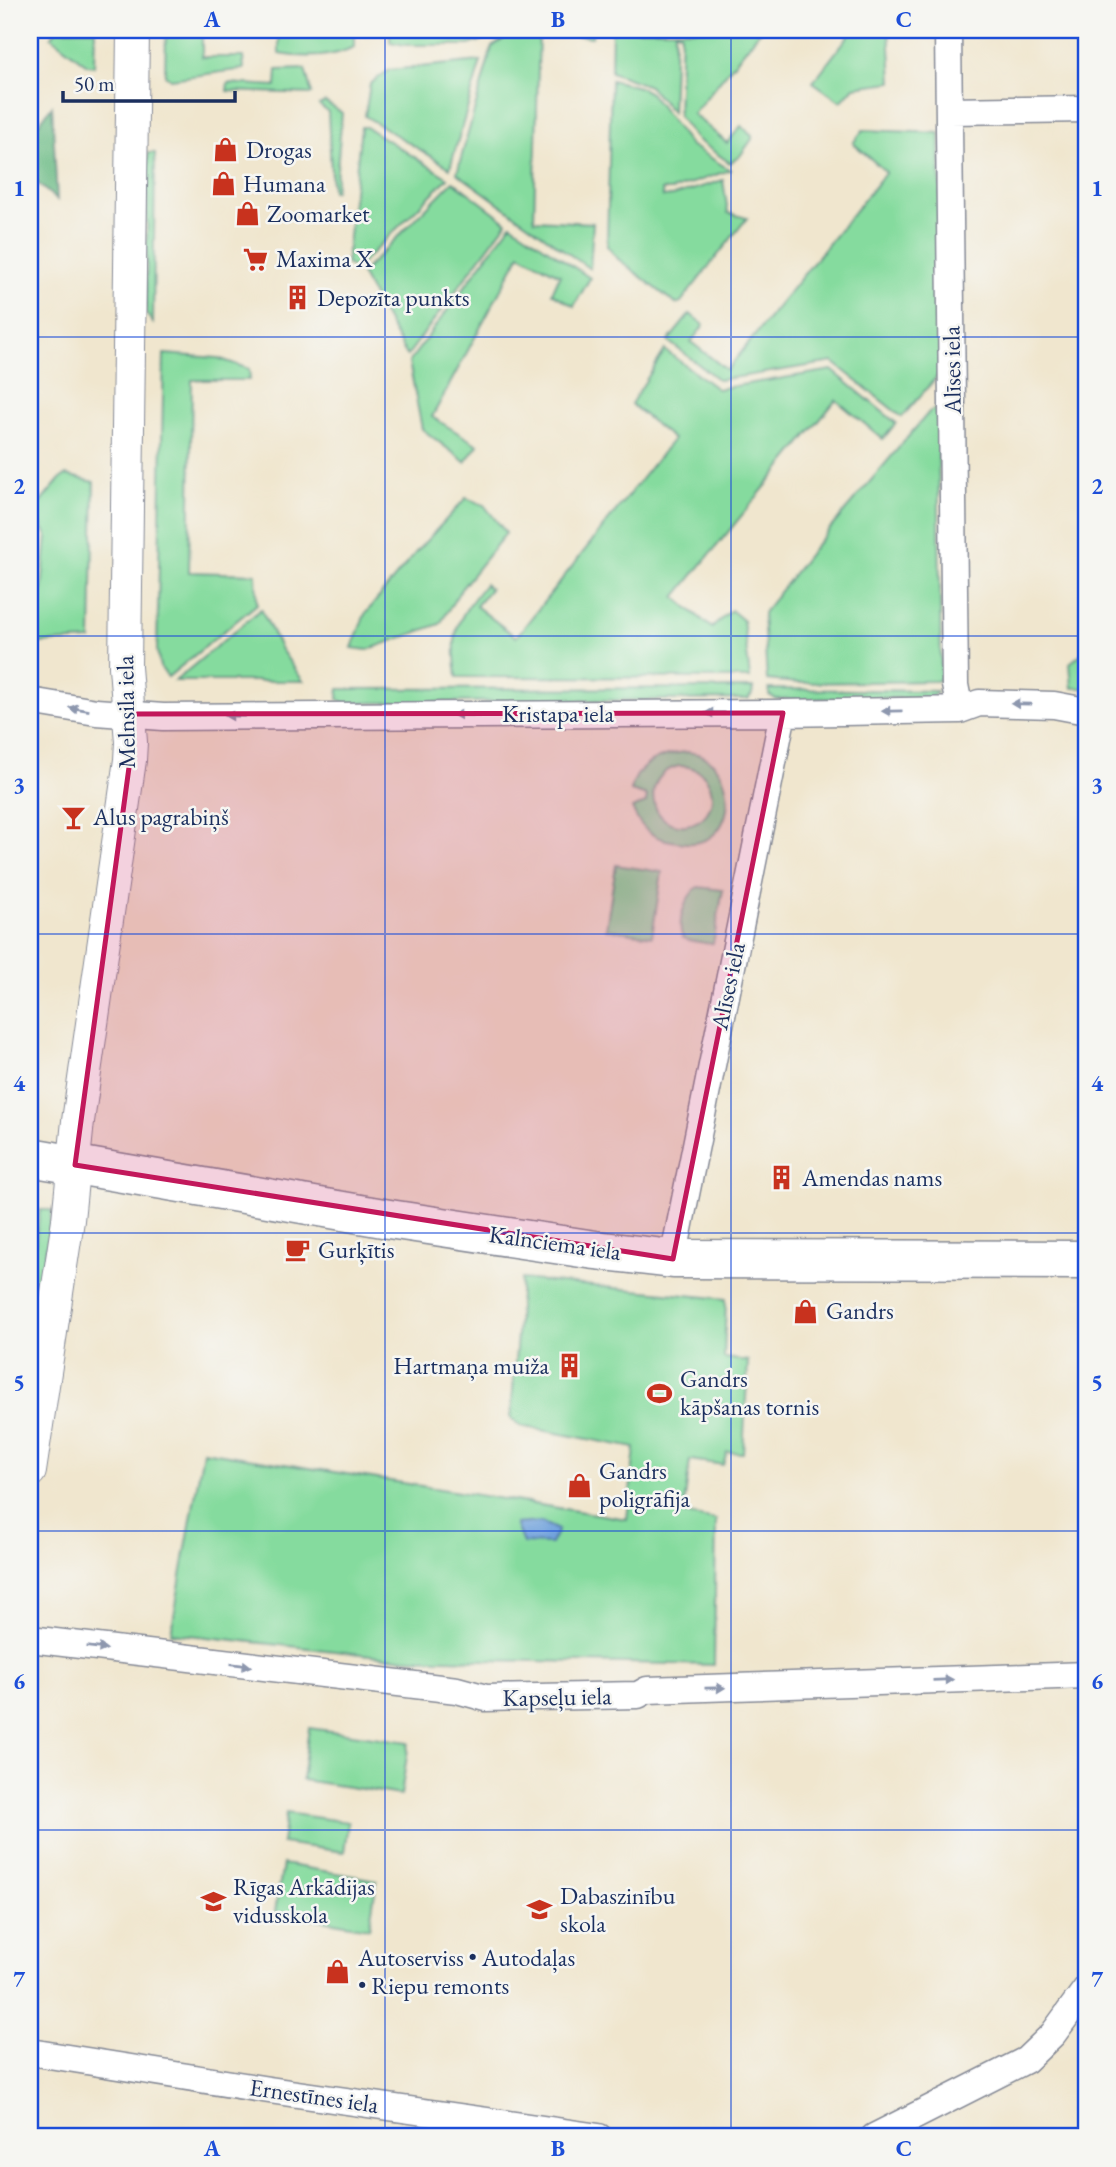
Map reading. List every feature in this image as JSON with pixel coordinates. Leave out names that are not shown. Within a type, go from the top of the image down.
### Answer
[{"type":"main road","name":"Kalnciema iela","points":[[30,1157],[389,1219],[594,1250],[673,1259],[1086,1260]]},
{"type":"street","name":"Melnsila iela","points":[[30,1471],[130,760],[125,667],[132,30]]},
{"type":"street","name":"Alīses iela","points":[[948,30],[955,685],[960,710]]},
{"type":"street","points":[[949,111],[1086,109]]},
{"type":"street","name":"Kristapa iela","points":[[30,701],[96,712],[163,717],[960,710],[979,703],[1054,705],[1086,711]]},
{"type":"street","name":"Alīses iela","points":[[673,1259],[783,713]]},
{"type":"street","name":"Kapseļu iela","points":[[30,1639],[457,1690],[486,1698],[638,1695],[647,1690],[1086,1675]]},
{"type":"street","points":[[874,2137],[1026,2060],[1053,2034],[1086,1989]]},
{"type":"street","name":"Ernestīnes iela","points":[[30,2052],[269,2090],[599,2137]]},
{"type":"highlighted area","points":[[783,713],[673,1259],[75,1165],[130,760],[129,714]]},
{"type":"green space","points":[[57,30],[95,30],[94,66],[87,65],[51,37]]},
{"type":"green space","points":[[166,30],[202,30],[202,57],[243,57],[244,69],[171,79],[165,75]]},
{"type":"green space","points":[[279,30],[354,30],[354,47],[317,56],[279,54]]},
{"type":"green space","points":[[390,30],[504,30],[469,45],[405,45],[390,42]]},
{"type":"green space","points":[[518,30],[593,30],[592,37],[539,32],[534,220],[593,223],[590,269],[457,173],[492,47]]},
{"type":"green space","points":[[612,30],[761,30],[693,114],[727,143],[741,126],[752,135],[740,156],[730,163],[696,139],[678,116],[681,33],[675,32],[672,112],[649,86],[611,72]]},
{"type":"green space","points":[[853,30],[889,30],[892,82],[854,87],[841,102],[813,82]]},
{"type":"green space","points":[[481,61],[450,168],[365,116],[370,84],[389,70]]},
{"type":"green space","points":[[305,69],[312,94],[227,91],[228,83],[276,86],[277,70]]},
{"type":"green space","points":[[611,80],[639,87],[650,93],[690,145],[730,170],[672,190],[662,190],[663,197],[723,180],[728,213],[747,218],[681,302],[676,304],[617,258],[607,246]]},
{"type":"green space","points":[[325,102],[342,113],[335,191],[332,191],[328,112],[319,105]]},
{"type":"green space","points":[[52,106],[57,200],[30,177],[30,135]]},
{"type":"green space","points":[[361,127],[366,127],[448,178],[356,269],[346,264]]},
{"type":"green space","points":[[863,130],[940,133],[941,372],[902,417],[833,362],[719,380],[668,341],[690,314],[704,325],[691,342],[727,370],[886,172],[853,143]]},
{"type":"green space","points":[[148,153],[155,153],[153,323],[146,314]]},
{"type":"green space","points":[[453,181],[507,222],[407,356],[361,274]]},
{"type":"green space","points":[[511,224],[590,278],[574,306],[552,293],[560,275],[520,254],[432,417],[478,445],[465,462],[422,429],[409,362]]},
{"type":"green space","points":[[665,350],[717,389],[832,370],[896,423],[883,439],[836,400],[675,597],[712,628],[731,610],[743,620],[750,678],[457,677],[455,647],[458,626],[485,584],[490,589],[476,606],[516,637],[673,439],[631,404]]},
{"type":"green space","points":[[164,354],[218,358],[249,369],[250,380],[192,380],[189,572],[256,574],[257,604],[168,677],[160,667],[157,650]]},
{"type":"green space","points":[[936,408],[941,678],[937,681],[798,683],[767,680],[763,613],[817,544],[929,412]]},
{"type":"green space","points":[[66,475],[94,482],[91,640],[37,643],[47,536],[34,510]]},
{"type":"green space","points":[[466,498],[484,505],[506,533],[461,589],[440,624],[367,650],[352,648],[365,614],[417,551]]},
{"type":"green space","points":[[261,609],[280,648],[303,681],[175,681]]},
{"type":"green space","points":[[1085,651],[1086,688],[1072,688],[1070,663]]},
{"type":"green space","points":[[753,688],[748,699],[345,703],[338,699],[339,689]]},
{"type":"green space","points":[[769,689],[938,691],[930,698],[776,699],[769,695]]},
{"type":"green space","points":[[678,753],[703,756],[713,763],[725,784],[727,808],[724,820],[709,838],[699,842],[677,842],[654,836],[637,819],[632,808],[646,803],[647,796],[631,791],[638,773],[651,762]],"holes":[[[679,766],[692,768],[702,774],[709,783],[711,804],[707,814],[698,821],[686,825],[673,824],[664,819],[657,810],[654,790],[666,771]]]},
{"type":"green space","points":[[616,865],[662,872],[652,936],[606,929]]},
{"type":"green space","points":[[698,887],[723,890],[713,944],[683,938],[681,932],[681,918],[686,903]]},
{"type":"green space","points":[[40,1210],[52,1210],[33,1333],[30,1333],[30,1282]]},
{"type":"green space","points":[[521,1279],[726,1299],[724,1358],[748,1361],[743,1453],[727,1452],[723,1465],[690,1460],[683,1514],[716,1520],[714,1665],[397,1658],[171,1633],[203,1451],[627,1519],[635,1448],[520,1426],[511,1418]]},
{"type":"green space","points":[[309,1728],[409,1742],[401,1795],[302,1780]]},
{"type":"green space","points":[[286,1813],[348,1822],[344,1852],[282,1843]]},
{"type":"green space","points":[[283,1864],[377,1880],[369,1928],[275,1912]]},
{"type":"water","points":[[541,1522],[558,1530],[551,1544],[523,1543],[515,1524]]},
{"type":"place","name":"Drogas","points":[[226,150]]},
{"type":"place","name":"Humana","points":[[223,184]]},
{"type":"place","name":"Zoomarket","points":[[247,214]]},
{"type":"place","name":"Maxima X","points":[[256,259]]},
{"type":"place","name":"Depozīta punkts","points":[[297,298]]},
{"type":"place","name":"Alus pagrabiņš","points":[[73,817]]},
{"type":"place","name":"Amendas nams","points":[[782,1178]]},
{"type":"place","name":"Gurķītis","points":[[298,1250]]},
{"type":"place","name":"Gandrs","points":[[806,1311]]},
{"type":"place","name":"Hartmaņa muiža","points":[[569,1366]]},
{"type":"place","name":"Gandrs kāpšanas tornis","points":[[660,1393]]},
{"type":"place","name":"Gandrs poligrāfija","points":[[579,1485]]},
{"type":"place","name":"Rīgas Arkādijas vidusskola","points":[[213,1901]]},
{"type":"place","name":"Dabaszinību skola","points":[[540,1910]]},
{"type":"place","name":"Autoserviss • Autodaļas • Riepu remonts","points":[[338,1972]]}]
